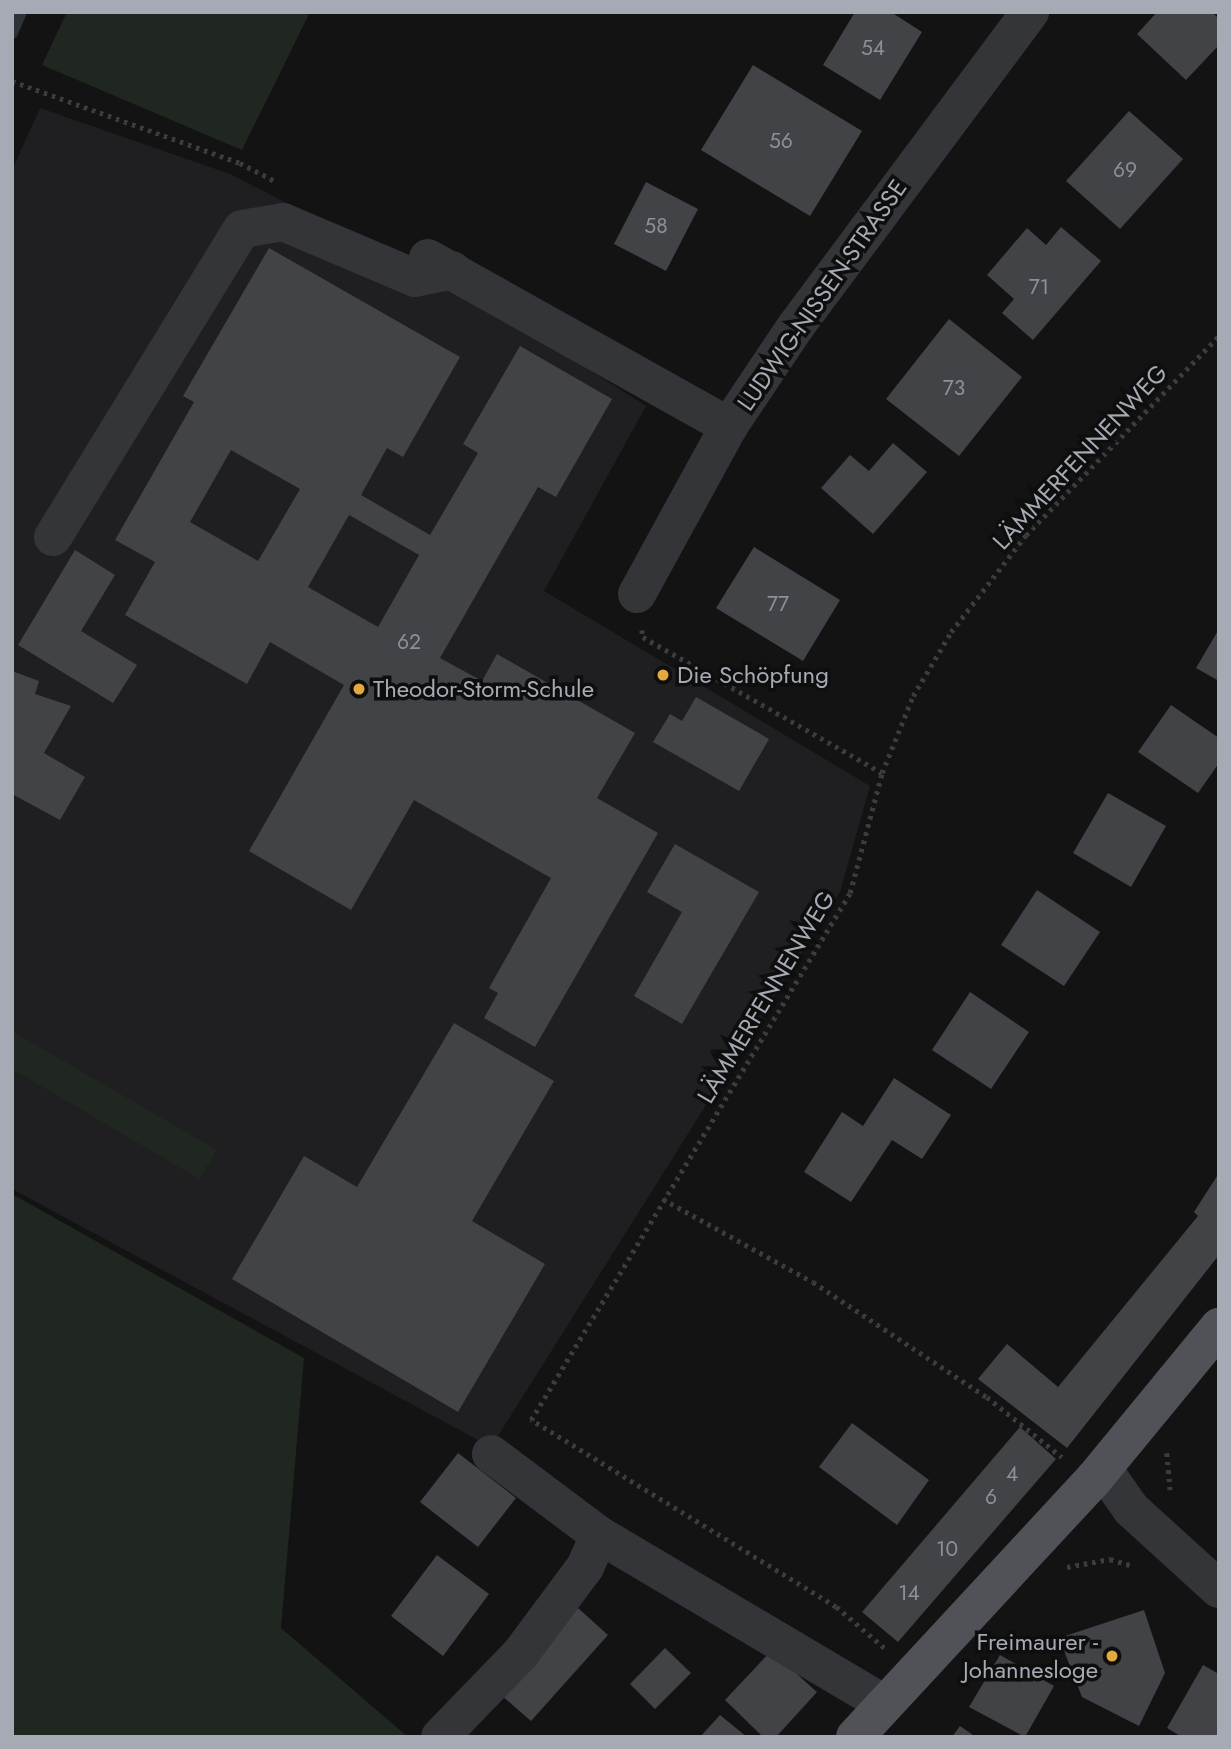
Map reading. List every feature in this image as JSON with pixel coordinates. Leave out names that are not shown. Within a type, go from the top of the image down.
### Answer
[{"type":"main road","points":[[855,1737],[1007,1577],[1098,1474],[1219,1327]]},
{"type":"street","name":"LUDWIG-NISSEN-STRASSE","points":[[637,594],[729,426],[805,315],[1030,12]]},
{"type":"street","points":[[54,537],[242,229],[283,222],[415,278],[452,270]]},
{"type":"street","points":[[413,249],[729,426]]},
{"type":"street","points":[[491,1454],[599,1535],[886,1704]]},
{"type":"street","points":[[1098,1474],[1219,1589]]},
{"type":"street","points":[[440,1737],[521,1653],[585,1567],[599,1535]]},
{"type":"path","points":[[12,81],[240,163],[290,188]]},
{"type":"path","name":"LÄMMERFENNENWEG","points":[[912,1674],[836,1607],[531,1420],[850,893],[883,773],[913,696],[951,632],[1026,535],[1219,336]]},
{"type":"path","points":[[637,594],[643,637],[883,773]]},
{"type":"path","points":[[663,1199],[825,1290],[1098,1474]]},
{"type":"path","points":[[1162,1397],[1170,1490],[1176,1503]]},
{"type":"path","points":[[1007,1577],[1110,1559],[1146,1569]]},
{"type":"shaded area","points":[[67,12],[310,12],[242,150],[42,65]]},
{"type":"shaded area","name":"Theodor-Storm-Schule","points":[[40,108],[230,174],[500,313],[646,406],[544,591],[870,786],[840,892],[491,1447],[12,1189],[12,170]]},
{"type":"shaded area","points":[[12,1031],[217,1150],[199,1179],[12,1069]]},
{"type":"shaded area","points":[[12,1194],[304,1358],[281,1628],[408,1737],[12,1737]]},
{"type":"building","points":[[855,12],[891,12],[922,32],[880,100],[823,65]]},
{"type":"building","points":[[1157,12],[1212,12],[1219,19],[1219,45],[1186,80],[1137,34]]},
{"type":"building","points":[[753,65],[862,131],[810,216],[701,150]]},
{"type":"building","points":[[1129,111],[1183,159],[1120,229],[1066,181]]},
{"type":"building","points":[[646,182],[698,209],[666,271],[614,244]]},
{"type":"building","points":[[1061,227],[1101,261],[1033,340],[1002,313],[1014,299],[987,275],[1027,228],[1046,245]]},
{"type":"building","points":[[269,248],[460,357],[403,457],[387,448],[361,495],[430,535],[478,453],[463,444],[520,346],[612,399],[556,497],[538,487],[440,658],[482,681],[497,654],[635,733],[597,798],[658,833],[535,1047],[484,1018],[498,993],[489,988],[551,878],[414,800],[351,910],[249,851],[344,685],[270,642],[247,684],[125,615],[155,562],[115,540],[194,402],[183,396]],"holes":[[[231,450],[300,489],[258,561],[190,522]],[[349,515],[419,555],[378,627],[308,587]]]},
{"type":"building","points":[[949,319],[1022,377],[959,456],[886,399]]},
{"type":"building","points":[[893,443],[927,472],[873,534],[821,488],[850,455],[869,471]]},
{"type":"building","points":[[754,547],[840,600],[803,661],[716,608]]},
{"type":"building","points":[[75,550],[115,575],[81,631],[137,665],[113,703],[18,645]]},
{"type":"building","points":[[1219,629],[1219,681],[1196,668]]},
{"type":"building","points":[[12,671],[39,681],[35,694],[71,706],[44,753],[85,777],[60,820],[12,794]]},
{"type":"building","points":[[696,697],[769,739],[739,791],[653,742],[670,714],[682,721]]},
{"type":"building","points":[[1171,705],[1219,738],[1219,763],[1198,793],[1138,752]]},
{"type":"building","points":[[1108,793],[1166,826],[1131,887],[1073,853]]},
{"type":"building","points":[[675,844],[759,892],[682,1024],[634,996],[682,912],[647,892]]},
{"type":"building","points":[[1037,890],[1100,932],[1064,986],[1001,945]]},
{"type":"building","points":[[970,992],[1029,1032],[991,1089],[932,1050]]},
{"type":"building","points":[[454,1023],[554,1081],[472,1221],[545,1264],[458,1412],[232,1279],[304,1156],[357,1187]]},
{"type":"building","points":[[894,1078],[951,1115],[922,1159],[892,1140],[851,1202],[804,1172],[842,1112],[863,1126]]},
{"type":"building","points":[[1219,1173],[1219,1255],[1067,1448],[978,1379],[1007,1344],[1058,1387],[1198,1216],[1194,1212]]},
{"type":"building","points":[[852,1423],[929,1480],[897,1525],[819,1467]]},
{"type":"building","points":[[1020,1427],[1056,1459],[898,1642],[862,1612]]},
{"type":"building","points":[[458,1453],[516,1498],[478,1547],[420,1502]]},
{"type":"building","points":[[437,1555],[489,1594],[443,1656],[391,1616]]},
{"type":"building","points":[[578,1608],[608,1635],[531,1721],[501,1695]]},
{"type":"building","name":"Freimaurer - Johannesloge","points":[[1144,1610],[1165,1673],[1139,1726],[1082,1697],[1059,1638]]},
{"type":"building","points":[[665,1648],[691,1673],[655,1709],[630,1684]]},
{"type":"building","points":[[771,1651],[817,1692],[776,1737],[763,1737],[725,1700]]},
{"type":"building","points":[[1000,1655],[1054,1686],[1025,1737],[969,1707]]},
{"type":"building","points":[[1203,1665],[1219,1674],[1219,1737],[1182,1737],[1167,1728]]},
{"type":"building","points":[[720,1715],[747,1737],[700,1737]]},
{"type":"building","points":[[960,1726],[976,1737],[952,1737]]},
{"type":"waterway","points":[[12,33],[21,12]]},
{"type":"place","name":"Die Schöpfung","points":[[663,675]]},
{"type":"place","name":"Theodor-Storm-Schule","points":[[359,689]]},
{"type":"place","name":"Freimaurer - Johannesloge","points":[[1112,1656]]}]
